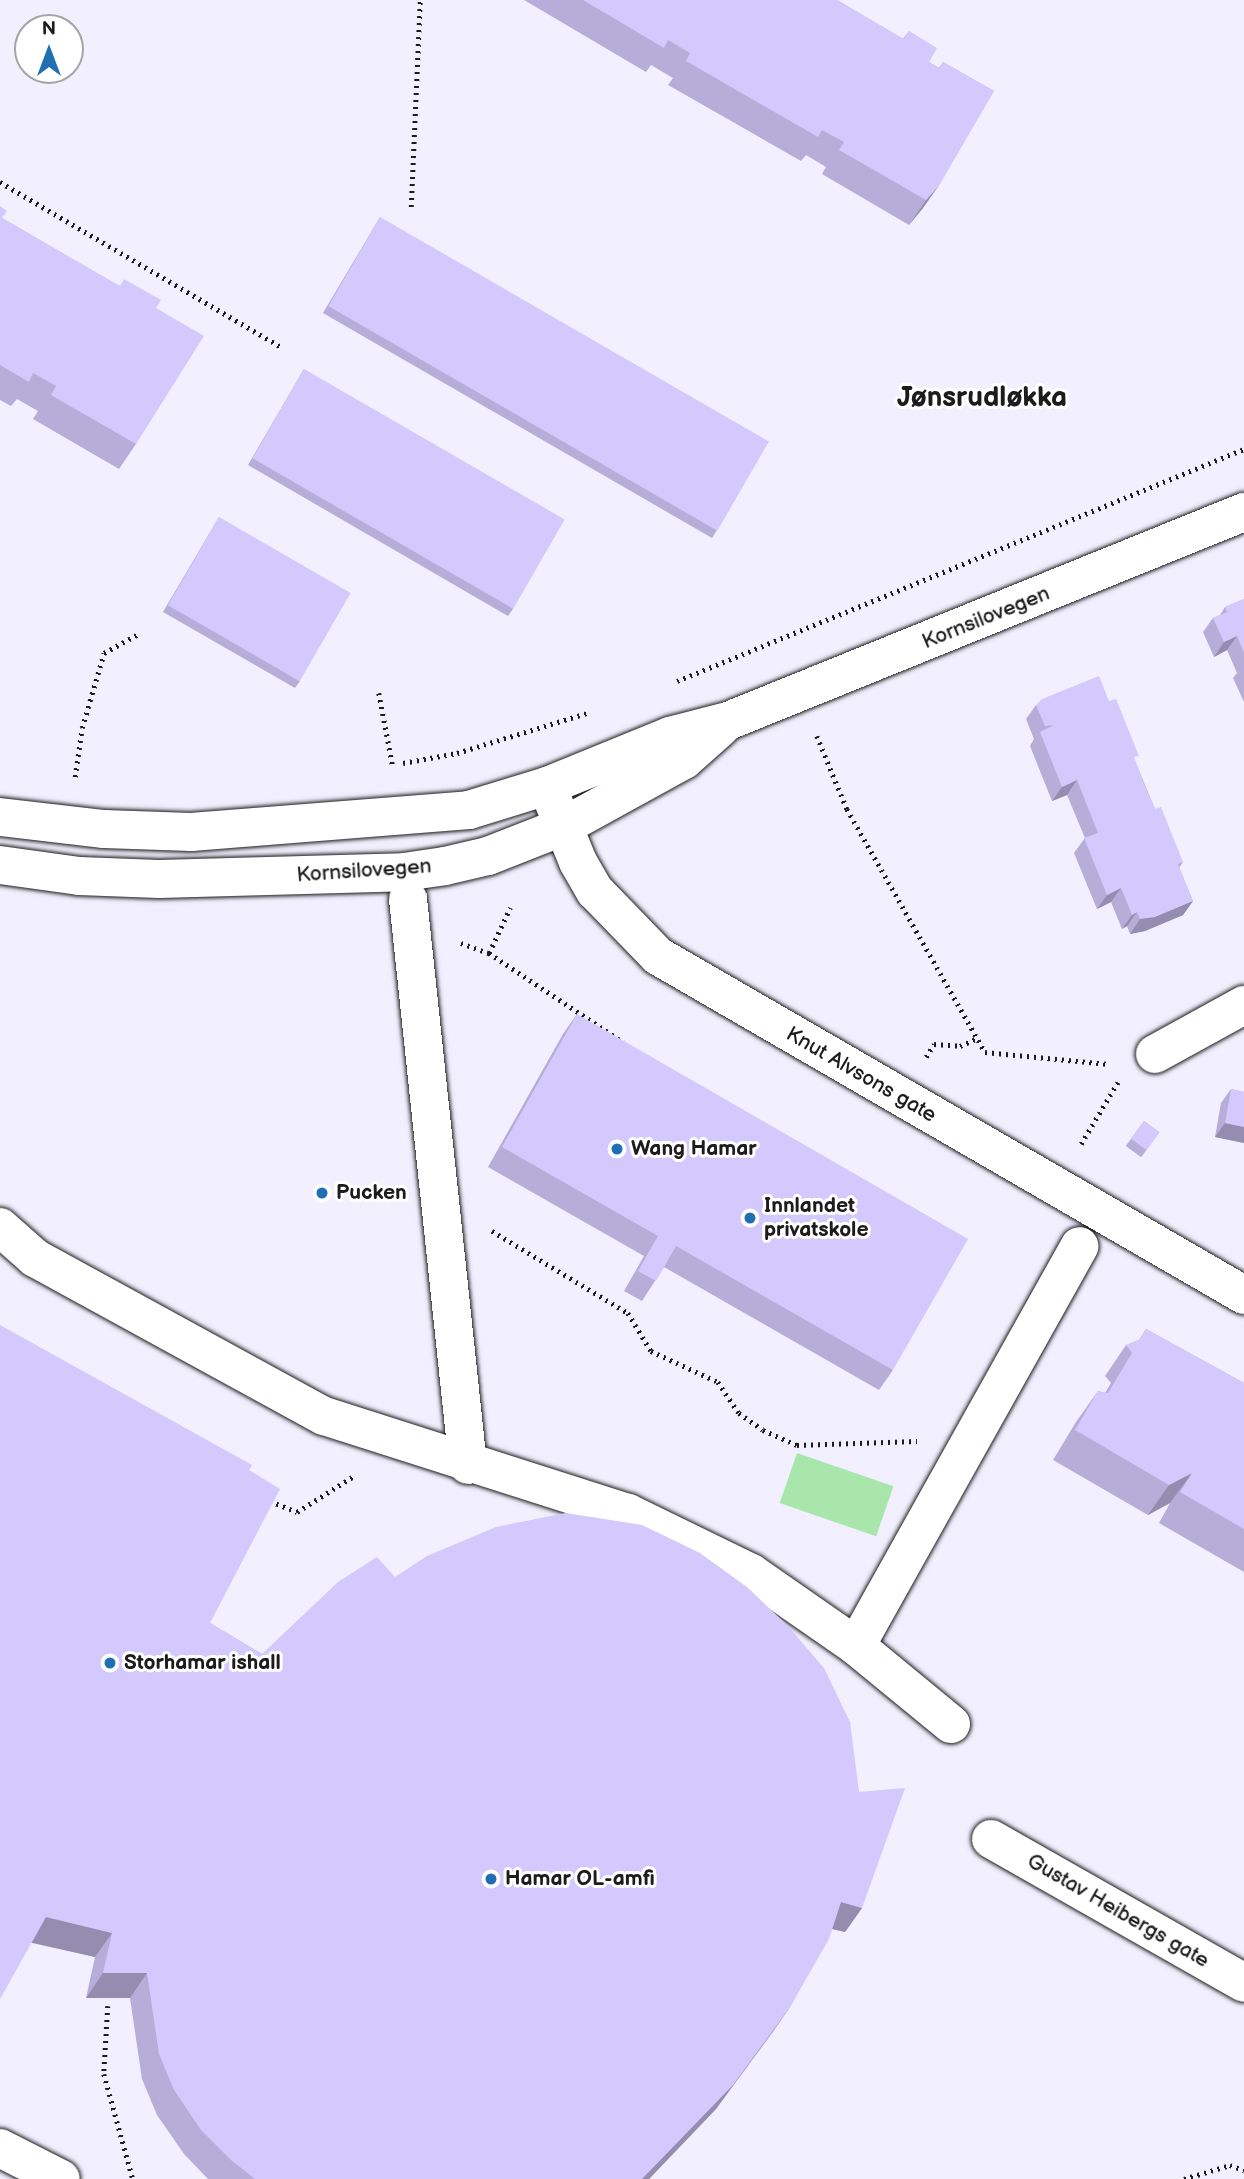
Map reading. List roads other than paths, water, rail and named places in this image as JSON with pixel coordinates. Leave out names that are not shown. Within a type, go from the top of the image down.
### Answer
[{"type":"main road","name":"Kornsilovegen","points":[[728,721],[684,760],[562,827],[488,856],[404,872],[159,879],[1,870],[7,818],[191,832],[469,810],[547,786],[670,736],[728,721],[1244,512]]},
{"type":"main road","name":"Knut Alvsons gate","points":[[547,786],[562,827],[595,891],[658,956],[1244,1295]]},
{"type":"main road","points":[[408,899],[468,1465]]},
{"type":"main road","points":[[1145,1061],[1244,1005]]},
{"type":"main road","points":[[0,1227],[35,1258],[324,1416],[468,1465],[628,1513],[751,1573],[856,1646],[951,1724]]},
{"type":"main road","points":[[856,1646],[1080,1246]]},
{"type":"main road","name":"Gustav Heibergs gate","points":[[991,1839],[1244,1983]]},
{"type":"main road","points":[[0,2148],[61,2179]]},
{"type":"place","name":"Wang Hamar","points":[[617,1149]]},
{"type":"place","name":"Pucken","points":[[322,1193]]},
{"type":"place","name":"Innlandet privatskole","points":[[750,1218]]},
{"type":"place","name":"Storhamar ishall","points":[[110,1663]]},
{"type":"place","name":"Hamar OL-amfi","points":[[491,1879]]},
{"type":"district","name":"Jønsrudløkka","points":[[982,398]]}]
